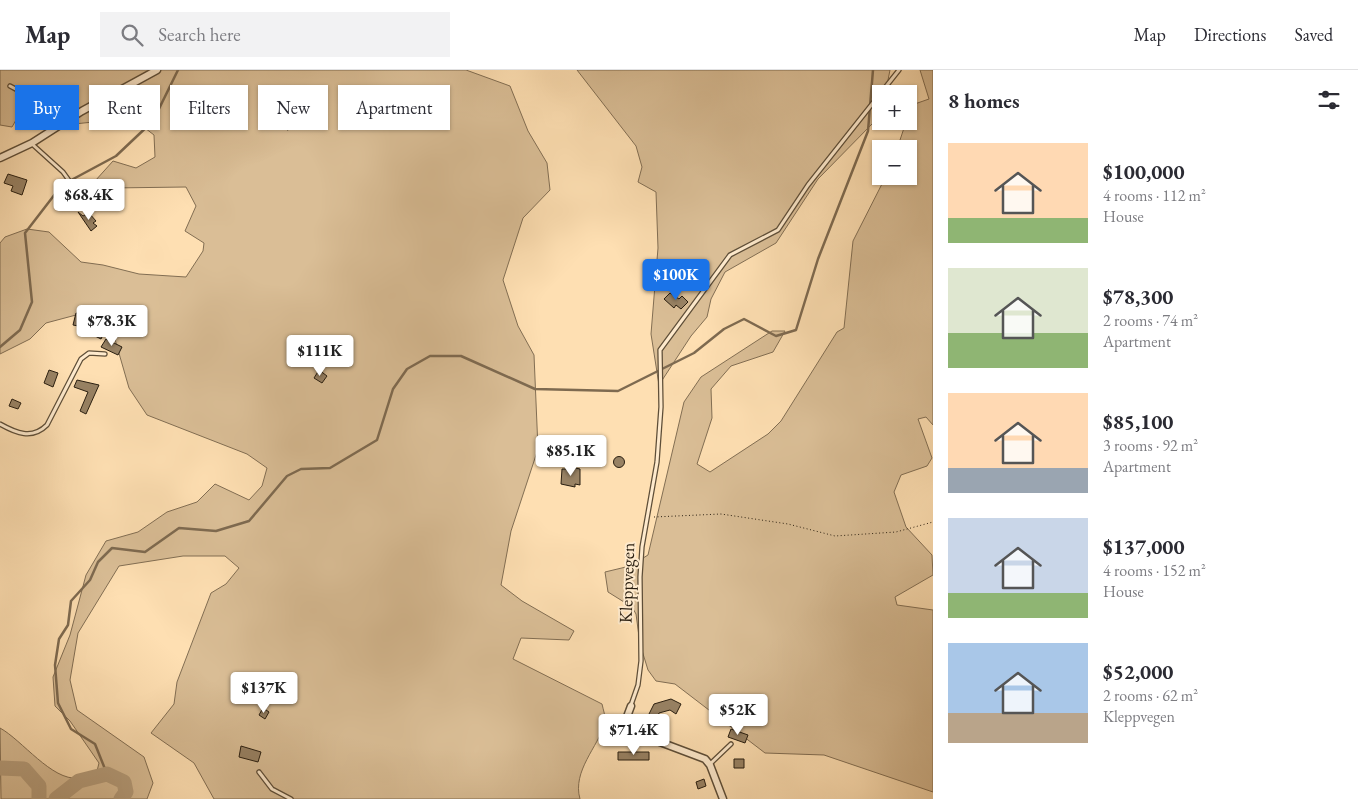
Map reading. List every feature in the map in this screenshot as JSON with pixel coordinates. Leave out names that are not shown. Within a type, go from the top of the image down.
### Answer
[{"type":"street","points":[[79,115],[157,70]]},
{"type":"street","points":[[0,158],[32,143],[53,130]]},
{"type":"street","points":[[631,706],[625,722],[628,730],[699,756],[710,765],[723,799]]},
{"type":"lane","name":"Kleppvegen","points":[[631,706],[640,670],[640,577],[646,517],[657,462],[660,434],[662,380],[659,355],[664,342],[730,255],[778,230],[808,185],[899,70]]},
{"type":"lane","points":[[10,86],[15,89]]},
{"type":"lane","points":[[32,143],[62,172],[84,200]]},
{"type":"lane","points":[[0,424],[25,434],[41,431],[47,425],[81,359],[89,353],[106,354]]},
{"type":"lane","points":[[710,765],[731,744]]},
{"type":"lane","points":[[259,772],[272,789],[282,797],[291,799]]},
{"type":"path","points":[[646,517],[721,514],[788,524],[835,536],[896,532],[933,522]]},
{"type":"shaded area","points":[[0,70],[466,70],[510,86],[528,131],[547,163],[550,190],[523,218],[503,280],[518,326],[534,355],[538,449],[511,531],[501,585],[522,601],[574,631],[569,640],[521,638],[513,659],[602,704],[605,723],[583,769],[578,789],[580,799],[214,799],[194,763],[151,733],[174,704],[177,682],[211,593],[226,584],[239,568],[225,556],[183,556],[119,566],[78,633],[70,680],[77,710],[144,757],[153,783],[147,799],[1,799],[0,728],[58,773],[78,778],[97,771],[99,763],[70,721],[55,706],[53,677],[70,635],[86,575],[106,541],[138,532],[167,512],[197,502],[215,484],[249,500],[262,486],[267,468],[247,454],[147,415],[129,388],[112,329],[95,318],[76,315],[46,323],[30,339],[0,354],[0,243],[5,237],[27,229],[49,232],[81,262],[103,265],[139,274],[186,277],[203,251],[204,243],[185,231],[196,206],[186,187],[111,188],[95,181],[113,161],[136,168],[155,157],[154,135],[148,130],[160,130],[160,85],[89,85],[89,122],[79,123],[81,114],[79,113],[79,85],[15,85],[15,122],[12,127],[0,125]]},
{"type":"shaded area","points":[[577,70],[890,70],[888,80],[891,85],[872,85],[872,124],[818,179],[776,243],[725,272],[711,299],[707,317],[691,336],[659,385],[651,334],[658,248],[656,192],[638,182],[642,167],[636,146]]},
{"type":"shaded area","points":[[920,70],[933,70],[933,425],[926,417],[918,419],[932,458],[927,466],[901,475],[894,492],[906,527],[932,555],[933,575],[895,597],[897,605],[933,610],[933,792],[824,755],[765,753],[675,684],[656,681],[648,670],[640,644],[636,614],[632,607],[608,592],[605,572],[630,566],[648,555],[684,402],[701,377],[772,331],[785,331],[773,352],[731,366],[711,389],[712,418],[697,464],[710,472],[768,434],[781,421],[837,332],[844,328],[853,241],[881,185],[917,185],[917,140],[900,140],[903,130],[917,130],[917,103],[929,99]]},
{"type":"building","points":[[8,174],[27,180],[22,195],[11,191],[13,186],[4,183]]},
{"type":"building","points":[[78,212],[83,216],[89,213],[96,221],[93,223],[97,226],[91,231]]},
{"type":"building","points":[[670,293],[679,299],[682,296],[688,302],[681,309],[676,305],[674,308],[664,299]]},
{"type":"building","points":[[76,313],[92,318],[89,328],[73,325]]},
{"type":"building","points":[[99,328],[105,331],[101,339],[95,336]]},
{"type":"building","points":[[106,339],[122,347],[118,355],[101,347]]},
{"type":"building","points":[[49,370],[58,373],[53,387],[44,383]]},
{"type":"building","points":[[319,370],[327,376],[322,383],[314,378]]},
{"type":"building","points":[[77,380],[99,385],[86,414],[80,411],[88,392],[74,387]]},
{"type":"building","points":[[12,399],[21,403],[18,409],[9,406]]},
{"type":"building","points":[[617,457],[621,457],[624,462],[623,466],[617,467],[614,464],[614,460]]},
{"type":"building","points":[[567,466],[580,469],[580,485],[575,484],[575,487],[561,484],[562,469],[567,469]]},
{"type":"building","points":[[671,699],[681,704],[676,714],[670,710],[659,713],[656,720],[648,716],[654,704]]},
{"type":"building","points":[[263,708],[269,712],[265,719],[259,715]]},
{"type":"building","points":[[731,729],[748,735],[745,743],[728,737]]},
{"type":"building","points":[[241,746],[261,752],[258,762],[239,757]]},
{"type":"building","points":[[618,752],[649,752],[649,760],[618,760]]},
{"type":"building","points":[[734,759],[744,759],[744,768],[734,768]]},
{"type":"building","points":[[704,779],[706,786],[698,789],[696,782]]},
{"type":"waterway","points":[[0,347],[20,330],[32,302],[25,233],[62,185],[116,156],[153,121],[178,70]]},
{"type":"waterway","points":[[107,774],[95,744],[71,729],[58,703],[55,665],[59,639],[68,625],[71,601],[90,580],[98,562],[112,548],[145,552],[179,528],[216,531],[249,521],[287,476],[301,469],[330,468],[377,440],[393,389],[407,369],[430,356],[461,356],[535,389],[618,391],[694,353],[724,329],[744,319],[776,336],[796,330],[818,259],[868,131],[873,70]]},
{"type":"waterway","points":[[0,768],[24,769],[39,786],[39,799]]},
{"type":"waterway","points":[[56,799],[79,781],[107,774],[124,782],[126,792],[121,799]]}]
